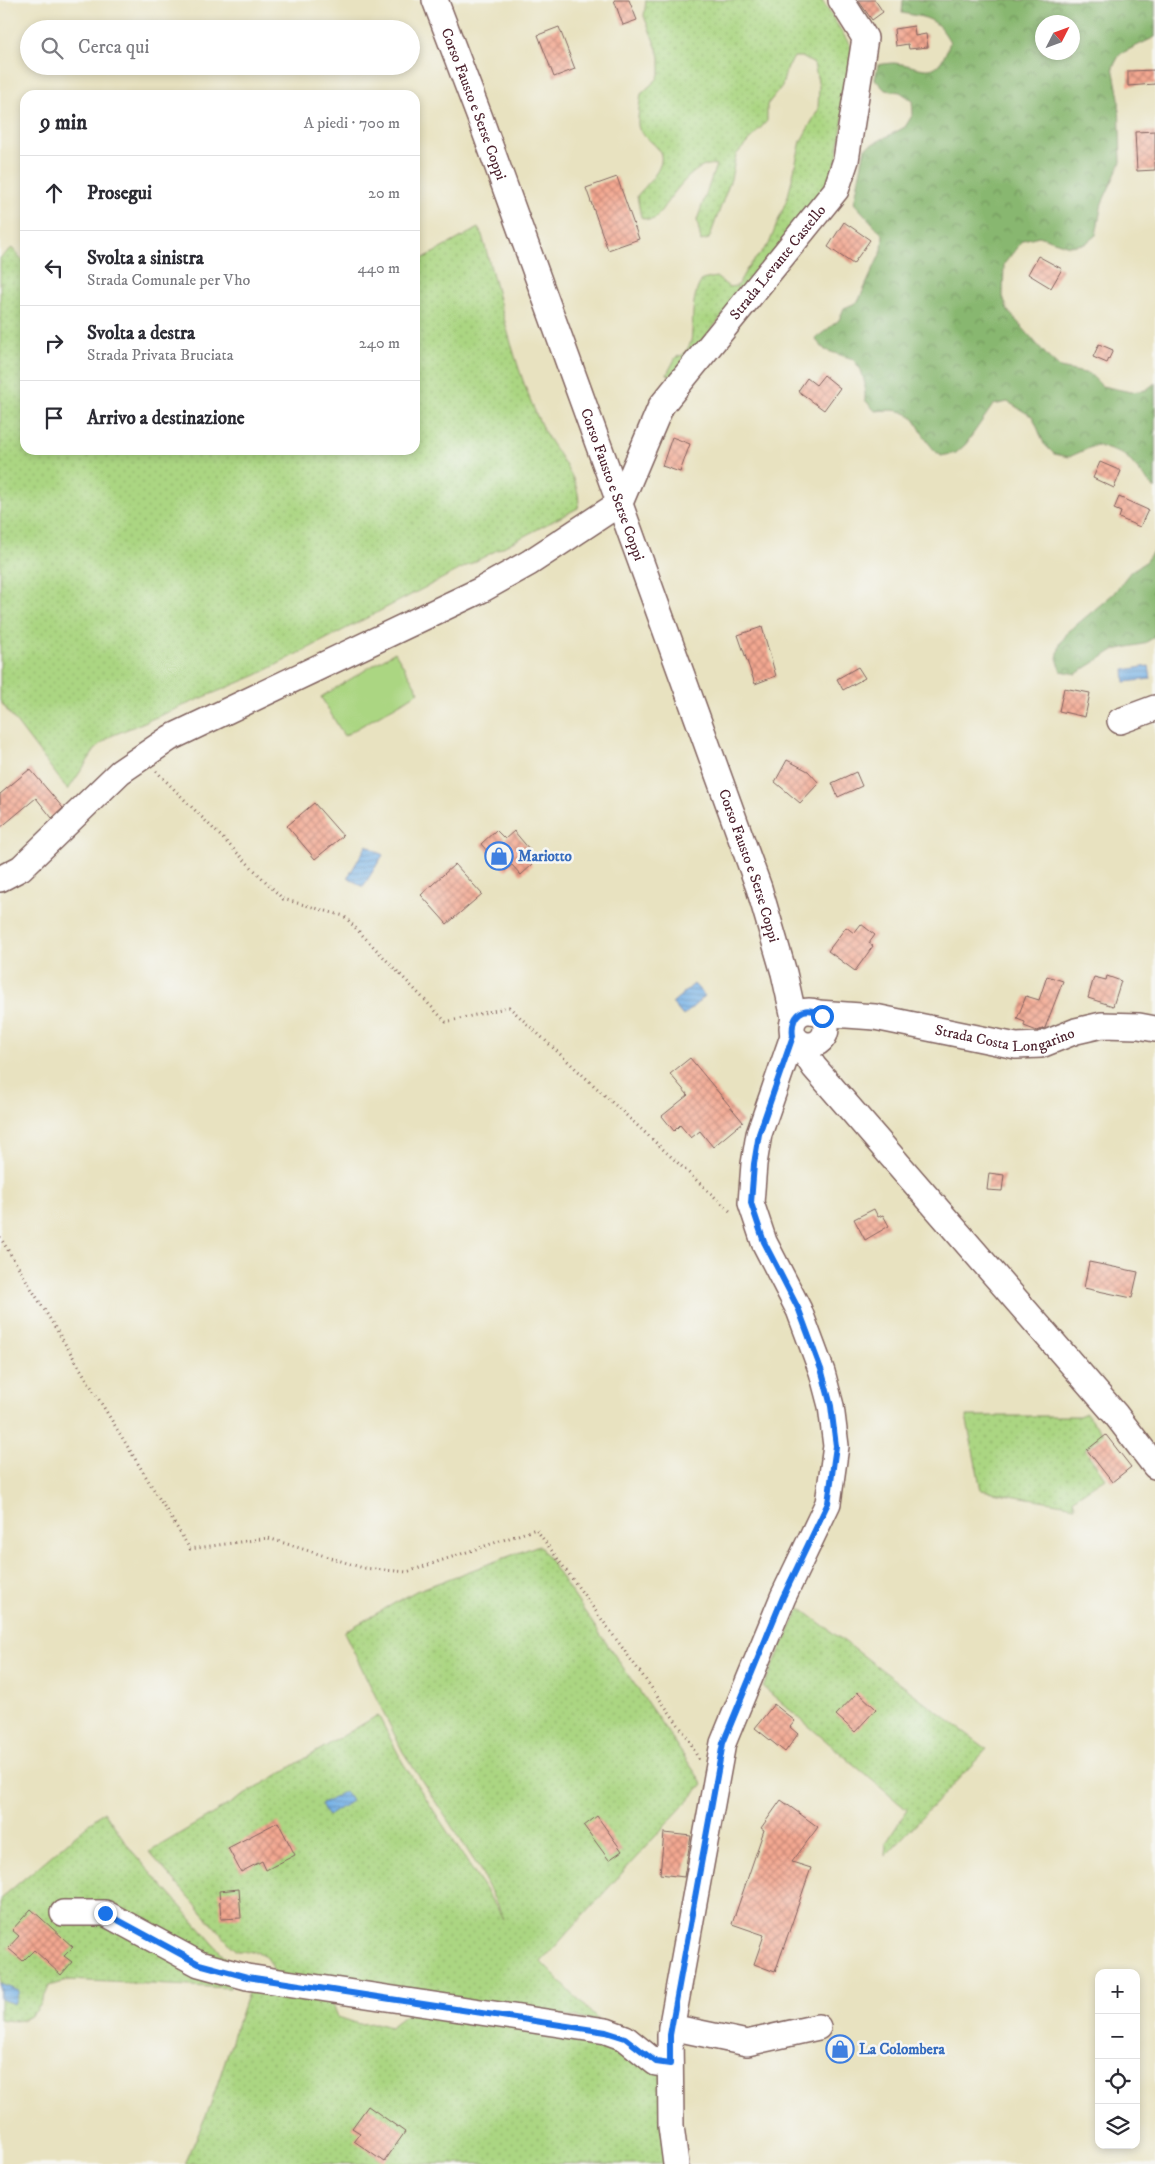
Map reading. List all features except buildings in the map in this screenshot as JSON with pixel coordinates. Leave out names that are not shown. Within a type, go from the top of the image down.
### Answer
[{"type":"street","name":"Corso Fausto e Serse Coppi","points":[[435,0],[480,118],[620,503],[758,888],[784,972],[802,991],[809,1028]]},
{"type":"street","name":"Strada Levante Castello","points":[[620,503],[660,406],[836,190],[846,160],[865,38],[841,0]]},
{"type":"street","points":[[0,879],[21,868],[120,772],[170,738],[481,590],[529,562],[620,503]]},
{"type":"street","points":[[1120,721],[1155,708]]},
{"type":"street","name":"Strada Costa Longarino","points":[[809,1028],[854,1015],[875,1017],[1016,1046],[1041,1045],[1076,1031],[1102,1025],[1139,1026],[1155,1029]]},
{"type":"street","points":[[809,1028],[814,1068],[1109,1408],[1155,1466]]},
{"type":"street","points":[[676,2164],[671,2126],[671,2027],[723,1743],[783,1597],[828,1503],[836,1446],[831,1406],[822,1372],[799,1310],[764,1242],[751,1203],[754,1164],[759,1134],[809,1028]]},
{"type":"street","points":[[63,1913],[105,1913],[199,1964],[247,1977],[606,2032],[625,2038],[656,2062],[670,2064]]},
{"type":"street","points":[[671,2027],[747,2043],[818,2027]]},
{"type":"path","points":[[141,757],[283,899],[344,916],[446,1022],[509,1007],[735,1215]]},
{"type":"path","points":[[0,1236],[190,1549],[268,1538],[363,1568],[407,1572],[536,1529],[688,1738],[714,1791]]},
{"type":"green space","points":[[646,0],[822,0],[853,50],[837,159],[826,187],[673,377],[667,374],[676,357],[683,355],[690,343],[694,302],[702,280],[716,277],[729,287],[737,286],[748,267],[769,244],[788,196],[801,141],[818,110],[819,86],[814,64],[802,57],[794,57],[786,71],[782,86],[767,105],[767,121],[736,155],[731,179],[709,239],[701,241],[697,220],[716,165],[707,165],[690,175],[655,219],[648,220],[641,217],[637,196],[651,180],[661,161],[658,149],[643,135],[638,126],[641,94],[657,79],[660,72],[660,57],[644,16]]},
{"type":"green space","points":[[903,0],[1155,0],[1155,37],[1120,54],[1113,67],[1119,98],[1121,162],[1102,203],[1096,235],[1085,244],[1069,246],[1039,236],[1023,240],[1004,264],[1003,296],[1008,311],[1060,368],[1090,374],[1102,386],[1131,392],[1146,390],[1155,383],[1155,489],[1125,455],[1096,445],[1069,457],[1054,454],[1044,444],[1033,417],[1008,402],[993,405],[966,444],[956,453],[941,456],[931,447],[911,416],[903,412],[891,410],[875,411],[865,400],[865,384],[861,370],[853,359],[825,350],[815,339],[839,320],[844,308],[858,302],[882,250],[883,235],[854,203],[865,148],[905,127],[913,114],[912,100],[900,92],[885,90],[875,79],[878,65],[894,63],[928,69],[940,63],[950,42],[936,23],[918,16],[902,13]]},
{"type":"green space","points":[[478,228],[482,235],[523,380],[542,427],[572,477],[579,498],[578,508],[257,675],[111,736],[97,747],[68,790],[0,701],[0,258],[12,248],[20,257],[20,455],[420,455],[420,260]]},
{"type":"green space","points":[[1155,549],[1155,637],[1143,644],[1114,650],[1076,674],[1061,671],[1057,658],[1060,644],[1068,632],[1113,594],[1131,571],[1144,563]]},
{"type":"green space","points":[[395,652],[419,692],[344,736],[321,697]]},
{"type":"green space","points":[[1086,1413],[1103,1434],[1085,1450],[1105,1478],[1073,1499],[1075,1506],[981,1490],[966,1416],[1079,1416]]},
{"type":"green space","points":[[539,1545],[703,1784],[541,1962],[599,2021],[275,1976],[270,1962],[262,1954],[251,1951],[236,1951],[149,1852],[378,1715],[403,1763],[504,1919],[479,1868],[403,1752],[344,1632],[416,1591]]},
{"type":"green space","points":[[800,1608],[987,1749],[885,1856],[886,1843],[907,1810],[763,1687]]},
{"type":"green space","points":[[104,1811],[131,1850],[226,1958],[233,1969],[230,1988],[69,1980],[49,1986],[37,2010],[32,2015],[19,2020],[0,2019],[0,1899]]},
{"type":"green space","points":[[249,1989],[332,2001],[338,2017],[359,2024],[376,2023],[390,2027],[407,2014],[557,2030],[622,2043],[663,2075],[668,2164],[185,2164],[210,2106]]},
{"type":"water","points":[[1149,666],[1151,679],[1125,682],[1124,670]]},
{"type":"water","points":[[367,845],[383,855],[363,887],[348,877]]},
{"type":"water","points":[[694,984],[705,996],[683,1016],[672,1003]]},
{"type":"water","points":[[345,1791],[351,1801],[328,1816],[321,1805]]},
{"type":"water","points":[[0,1984],[19,1991],[14,2004],[0,1999]]},
{"type":"place","name":"Mariotto","points":[[499,856]]},
{"type":"place","name":"La Colombera","points":[[840,2049]]},
{"type":"route","points":[[105,1913],[199,1964],[247,1977],[606,2032],[625,2038],[656,2062],[670,2064],[670,2035],[723,1743],[783,1597],[828,1503],[836,1446],[831,1406],[822,1372],[799,1310],[764,1242],[751,1203],[754,1164],[759,1134],[793,1036],[791,1025],[794,1018],[805,1011],[814,1011],[822,1016]]}]
